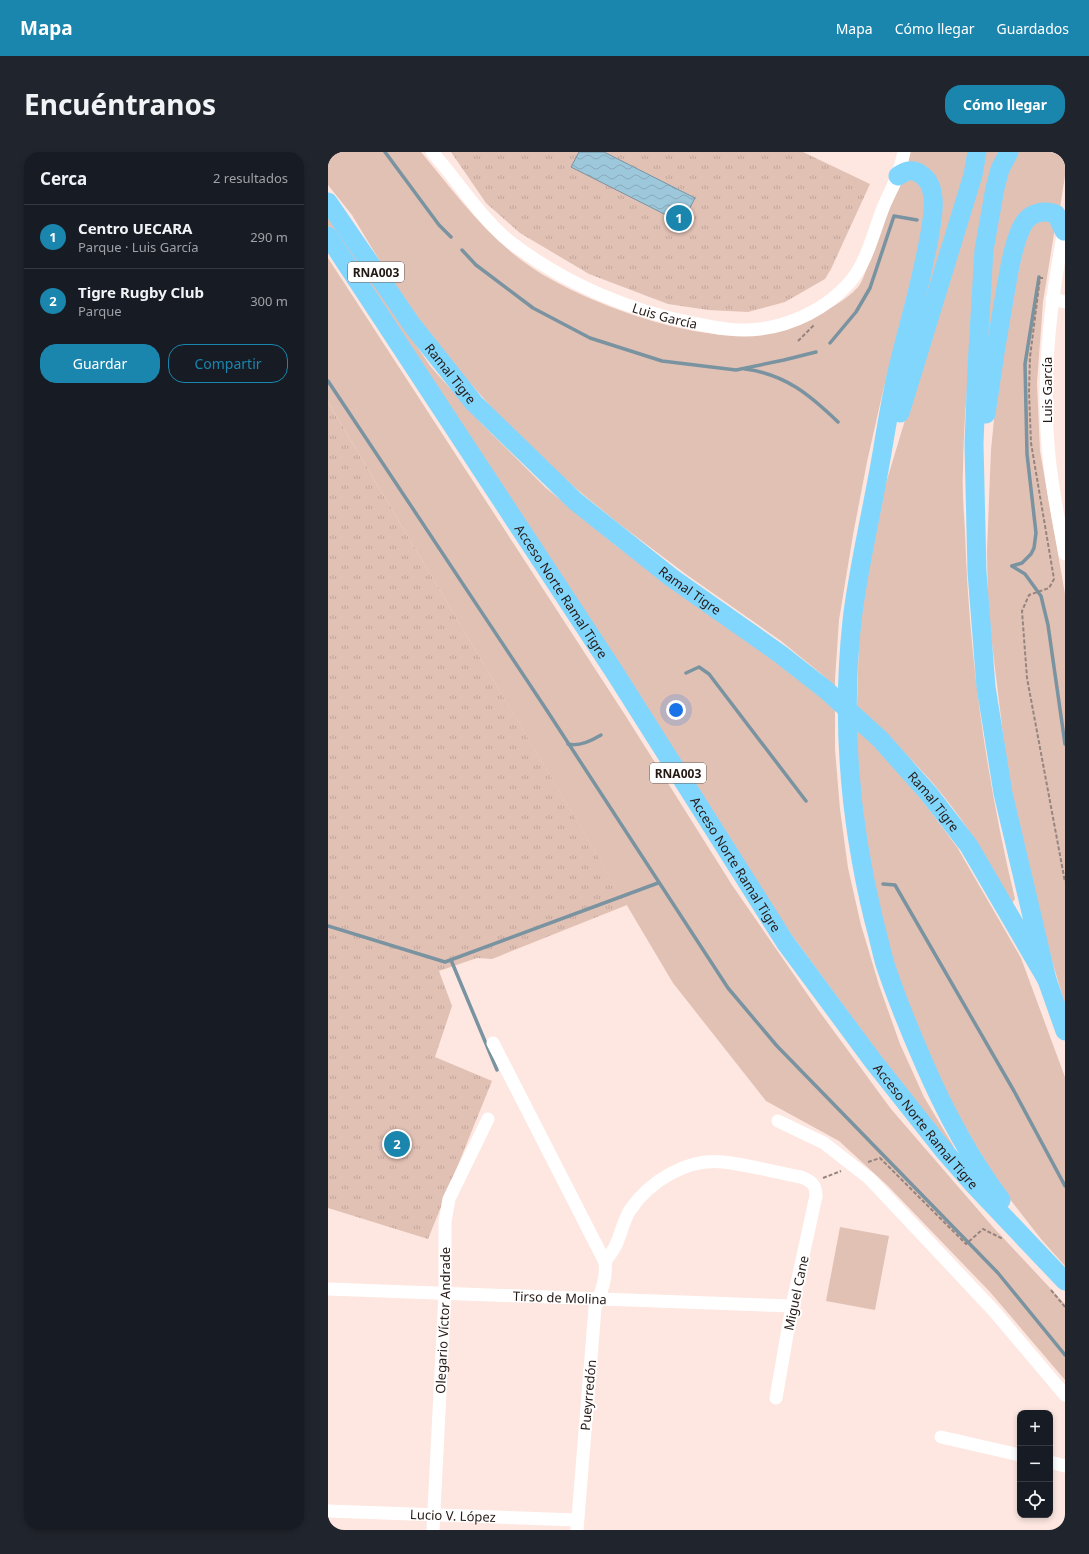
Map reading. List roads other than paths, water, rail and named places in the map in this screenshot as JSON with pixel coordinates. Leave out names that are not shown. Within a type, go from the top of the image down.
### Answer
[{"type":"highway","points":[[875,490],[973,175],[977,152]]},
{"type":"highway","points":[[1009,152],[1000,169],[995,188],[984,250],[974,444],[977,572],[986,687],[1003,793],[1047,980]]},
{"type":"highway","points":[[898,176],[909,171],[916,171],[924,176],[929,182],[931,188],[933,211],[921,282],[897,374],[862,555],[852,619],[847,686],[848,742],[854,818],[866,890],[885,963],[912,1035],[950,1118],[968,1151],[999,1198],[1060,1283]]},
{"type":"highway","name":"Ramal Tigre","points":[[328,202],[412,325],[474,403],[575,501],[672,578],[774,650],[826,690],[880,740],[929,794],[969,846],[1047,980]]},
{"type":"highway","points":[[976,509],[983,434],[996,341],[1012,257],[1023,224],[1037,213],[1044,211],[1056,214],[1064,229]]},
{"type":"highway","name":"Acceso Norte Ramal Tigre","points":[[328,236],[614,673],[785,942],[873,1061],[945,1152],[1060,1283]]},
{"type":"highway","name":"RNA003","points":[[1047,980],[1065,1031]]},
{"type":"street","name":"Luis García","points":[[432,152],[487,220],[509,240],[552,270],[581,286],[612,300],[676,320],[734,330],[760,329],[790,322],[812,312],[838,294],[856,274],[868,248],[887,198],[898,176],[904,152]]},
{"type":"street","name":"Luis García","points":[[887,198],[896,152]]},
{"type":"street","name":"Luis García","points":[[1064,229],[1059,300],[1047,344],[1046,413],[1052,482],[1065,554]]},
{"type":"street","points":[[1052,482],[1065,485]]},
{"type":"street","name":"Pueyrredón","points":[[493,1042],[604,1262],[606,1273],[603,1288],[595,1308],[577,1525]]},
{"type":"street","name":"Olegario Víctor Andrade","points":[[433,1530],[444,1293],[445,1222],[449,1199],[488,1119]]},
{"type":"street","points":[[778,1121],[824,1143],[870,1179],[994,1311],[1065,1395]]},
{"type":"street","name":"Miguel Cane","points":[[604,1262],[615,1246],[629,1212],[639,1199],[650,1187],[686,1166],[704,1162],[722,1162],[801,1177],[812,1182],[816,1187],[816,1196],[792,1306],[776,1398]]},
{"type":"street","name":"Tirso de Molina","points":[[328,1289],[792,1306]]},
{"type":"street","points":[[941,1437],[1017,1454]]},
{"type":"street","points":[[1053,1463],[1065,1466]]},
{"type":"street","name":"Lucio V. López","points":[[328,1510],[434,1514],[577,1525]]},
{"type":"water","points":[[579,152],[604,152],[695,198],[682,223],[571,167]]},
{"type":"waterway","points":[[385,152],[439,225],[451,237]]},
{"type":"waterway","points":[[830,343],[856,312],[870,288],[894,216],[917,220]]},
{"type":"waterway","points":[[462,250],[476,265],[533,308],[590,338],[662,361],[736,370],[816,352]]},
{"type":"waterway","points":[[1012,566],[1022,563],[1031,554],[1034,548],[1036,533],[1027,454],[1025,364],[1039,277]]},
{"type":"waterway","points":[[745,369],[772,376],[796,387],[838,422]]},
{"type":"waterway","points":[[328,381],[544,706],[728,988],[777,1046],[998,1273],[1065,1355]]},
{"type":"waterway","points":[[1012,566],[1025,574],[1041,596],[1048,625],[1065,744]]},
{"type":"waterway","points":[[686,673],[699,667],[709,674],[806,801]]},
{"type":"waterway","points":[[568,744],[581,744],[601,735]]},
{"type":"waterway","points":[[328,926],[445,962],[658,883]]},
{"type":"waterway","points":[[883,884],[895,885],[1014,1091],[1065,1186]]},
{"type":"waterway","points":[[451,960],[497,1070]]},
{"type":"place","name":"Centro UECARA","points":[[679,218]]},
{"type":"place","name":"Tigre Rugby Club","points":[[397,1144]]}]
